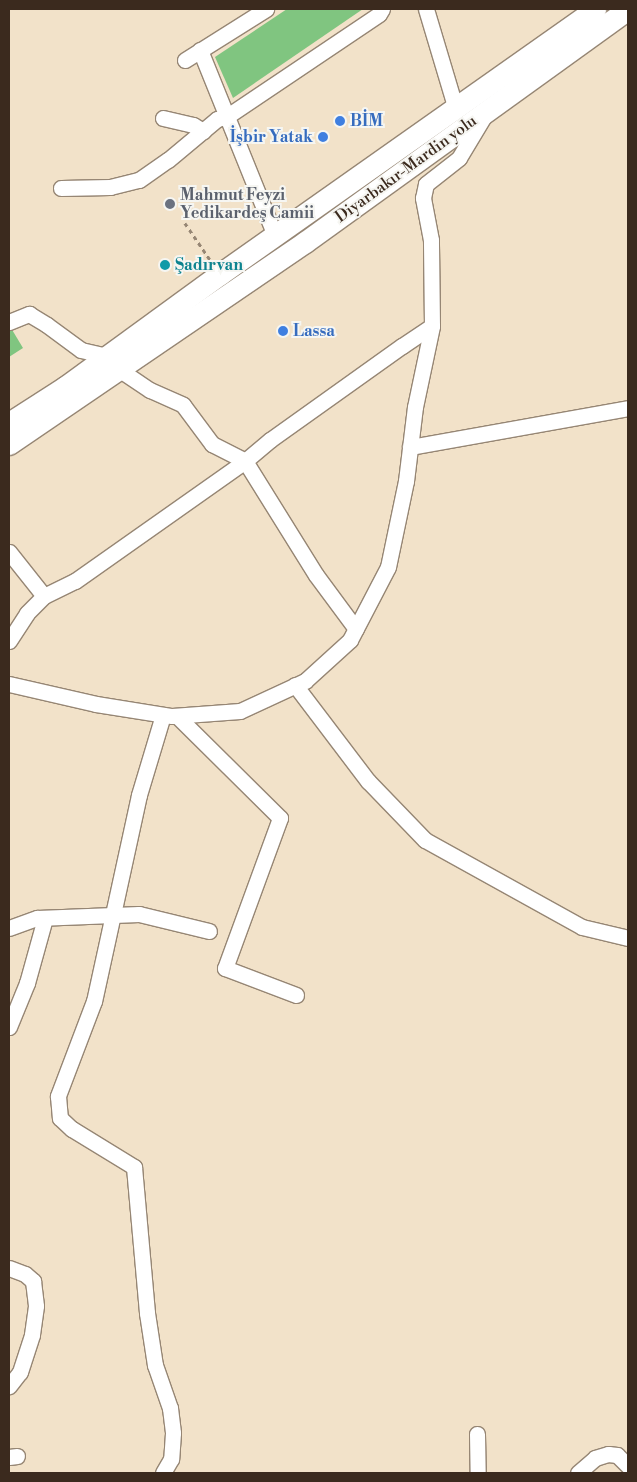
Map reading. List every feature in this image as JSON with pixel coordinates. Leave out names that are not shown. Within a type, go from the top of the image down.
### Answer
[{"type":"highway","name":"Diyarbakır-Mardin yolu","points":[[9,444],[275,236],[455,106],[595,9]]},
{"type":"highway","name":"Diyarbakır-Mardin yolu","points":[[9,423],[113,363],[305,242],[628,9]]},
{"type":"street","points":[[185,60],[266,9]]},
{"type":"street","points":[[61,188],[110,187],[139,180],[168,160],[217,118],[226,116],[379,14],[382,9]]},
{"type":"street","points":[[426,9],[455,106]]},
{"type":"street","points":[[200,50],[275,236]]},
{"type":"street","points":[[9,684],[96,704],[170,715],[240,711],[305,681],[350,640],[388,567],[406,481],[415,407],[432,326],[431,240],[423,198],[426,184],[459,158],[487,111]]},
{"type":"street","points":[[163,118],[193,125],[203,131]]},
{"type":"street","points":[[9,322],[29,314],[81,350],[113,363],[150,390],[183,405],[212,444],[245,461],[316,575],[356,629]]},
{"type":"street","points":[[9,641],[27,613],[44,596],[75,581],[245,461],[277,434],[432,326]]},
{"type":"street","points":[[410,447],[628,408]]},
{"type":"street","points":[[9,552],[44,596]]},
{"type":"street","points":[[295,686],[368,781],[425,840],[582,927],[628,938]]},
{"type":"street","points":[[163,1473],[171,1459],[173,1433],[170,1408],[155,1365],[147,1313],[134,1167],[72,1129],[60,1118],[58,1096],[94,1001],[139,795],[170,715]]},
{"type":"street","points":[[170,715],[280,818],[225,968],[296,996]]},
{"type":"street","points":[[9,928],[37,918],[139,914],[209,931]]},
{"type":"street","points":[[9,1027],[27,983],[45,918]]},
{"type":"street","points":[[9,1268],[25,1274],[33,1281],[36,1306],[32,1335],[20,1372],[9,1386]]},
{"type":"street","points":[[477,1434],[478,1473]]},
{"type":"street","points":[[578,1473],[595,1458],[608,1454],[617,1455],[628,1466]]},
{"type":"path","points":[[185,223],[212,262]]},
{"type":"green space","points":[[287,9],[363,9],[233,98],[215,57]]},
{"type":"green space","points":[[11,328],[23,348],[9,357],[9,329]]},
{"type":"place","name":"BİM","points":[[340,121]]},
{"type":"place","name":"İşbir Yatak","points":[[323,137]]},
{"type":"place","name":"Mahmut Feyzi Yedikardeş Camii","points":[[170,204]]},
{"type":"place","name":"Şadırvan","points":[[165,265]]},
{"type":"place","name":"Lassa","points":[[283,331]]}]
